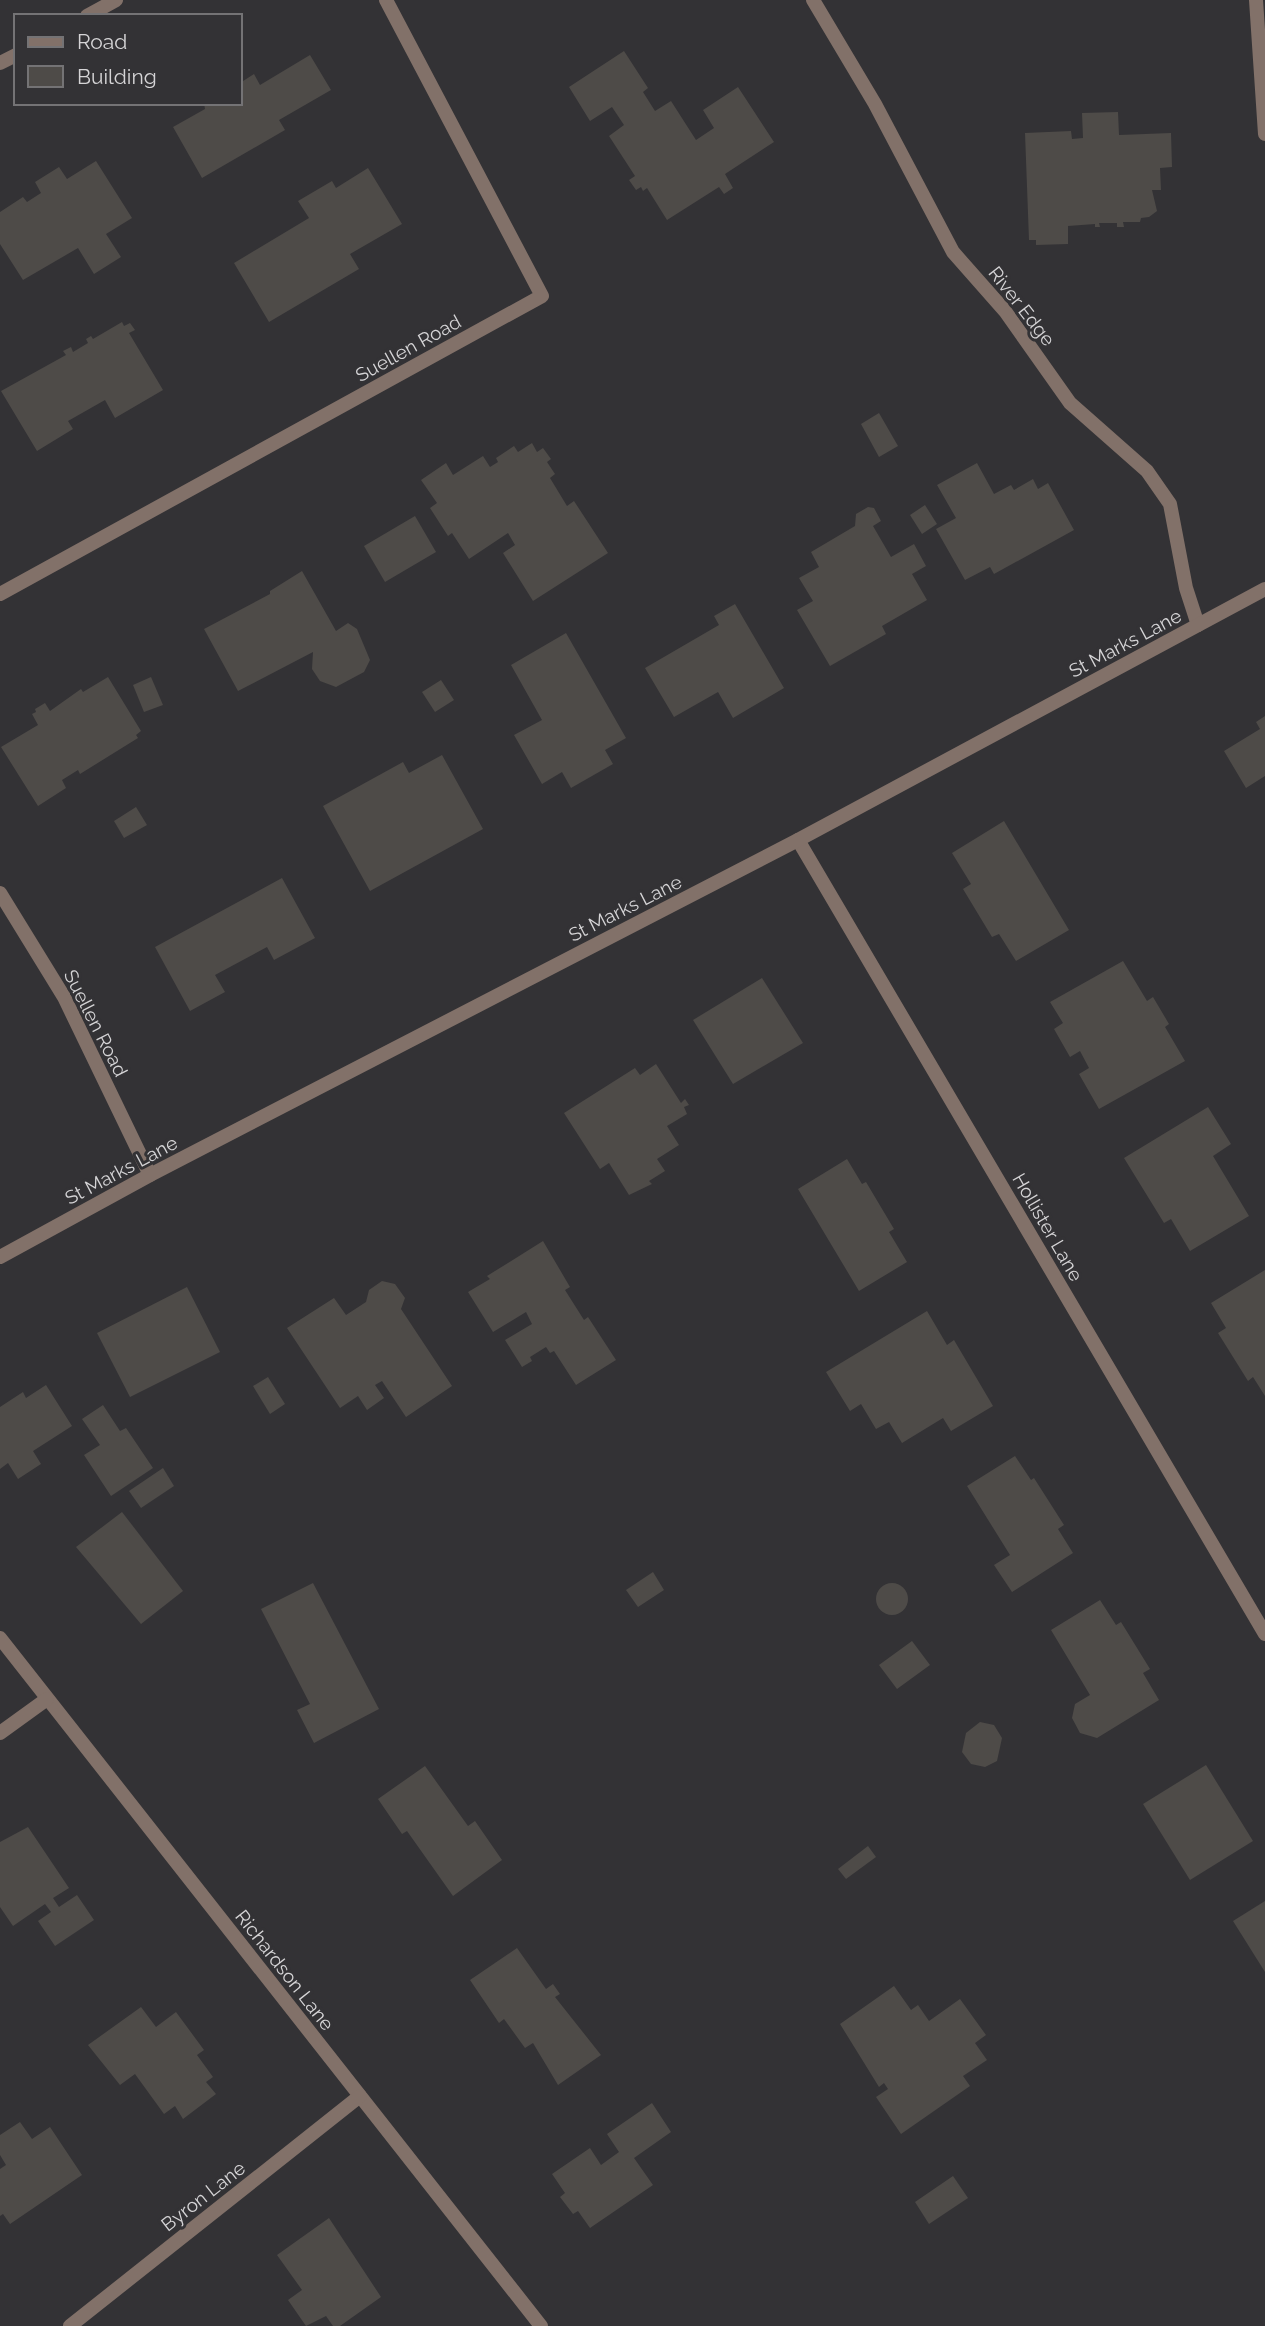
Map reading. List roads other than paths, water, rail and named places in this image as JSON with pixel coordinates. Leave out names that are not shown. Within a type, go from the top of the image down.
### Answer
[{"type":"street","points":[[91,14],[116,0]]},
{"type":"street","name":"Suellen Road","points":[[0,594],[542,296],[386,0]]},
{"type":"street","name":"River Edge","points":[[813,0],[874,104],[953,252],[1005,311],[1070,403],[1147,471],[1170,504],[1186,587],[1198,625]]},
{"type":"street","points":[[1256,0],[1265,134]]},
{"type":"street","name":"St Marks Lane","points":[[0,1257],[150,1175],[798,840],[1265,589]]},
{"type":"street","name":"Hollister Lane","points":[[798,840],[1265,1634]]},
{"type":"street","name":"Suellen Road","points":[[0,894],[64,997],[150,1175]]},
{"type":"street","name":"Richardson Lane","points":[[0,1638],[541,2326]]},
{"type":"street","points":[[0,1732],[47,1699]]},
{"type":"street","name":"Byron Lane","points":[[70,2326],[360,2096]]}]
